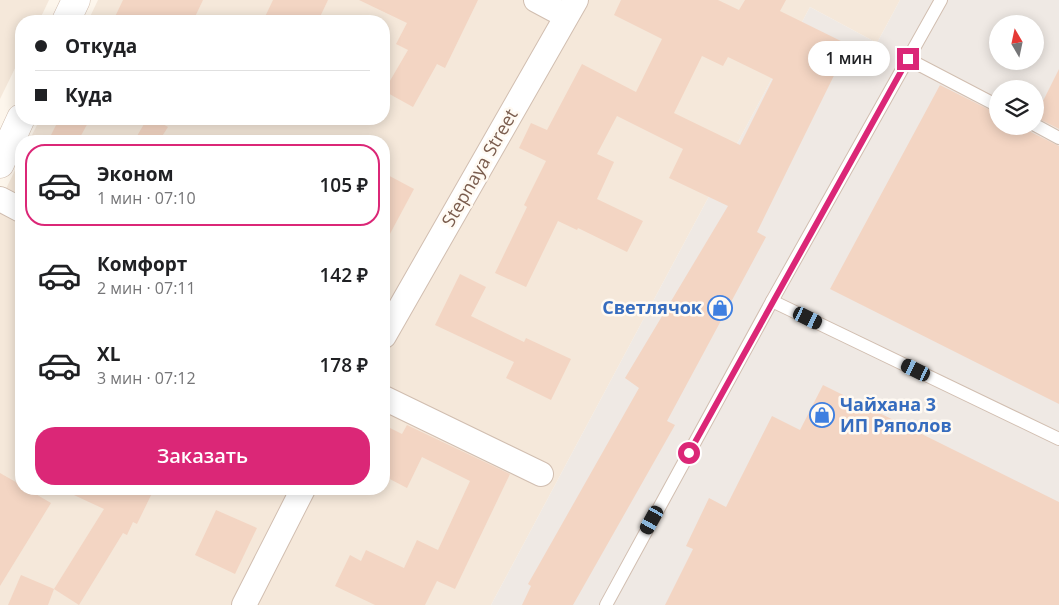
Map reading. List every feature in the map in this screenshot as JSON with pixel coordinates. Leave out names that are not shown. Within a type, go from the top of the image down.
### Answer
[{"type":"street","points":[[69,15],[76,0]]},
{"type":"street","points":[[536,0],[571,8]]},
{"type":"street","name":"Stepnaya Street","points":[[390,325],[571,8]]},
{"type":"street","points":[[0,164],[18,125]]},
{"type":"street","points":[[0,199],[15,207]]},
{"type":"street","points":[[390,401],[541,474]]},
{"type":"street","points":[[244,605],[300,495]]},
{"type":"lane","points":[[606,605],[772,301],[941,0]]},
{"type":"lane","points":[[908,59],[989,101]]},
{"type":"lane","points":[[1044,130],[1059,138]]},
{"type":"lane","points":[[772,301],[1059,440]]},
{"type":"shaded area","points":[[0,0],[49,0],[42,15],[15,15],[15,68],[0,99]]},
{"type":"shaded area","points":[[98,0],[900,0],[877,43],[810,7],[491,605],[0,605],[0,201],[15,170],[15,495],[390,495],[390,135],[32,135],[37,125],[390,125],[390,15],[91,15]]},
{"type":"shaded area","points":[[900,0],[1059,0],[1059,605],[491,605],[810,7],[877,43]]},
{"type":"building","points":[[123,0],[203,0],[196,15],[116,15]]},
{"type":"building","points":[[273,0],[328,0],[321,15],[266,15]]},
{"type":"building","points":[[359,0],[478,0],[445,68],[437,64],[413,107],[390,94],[390,81],[408,50],[396,44],[407,23]]},
{"type":"building","points":[[621,0],[718,0],[739,10],[745,0],[786,0],[780,11],[849,45],[757,232],[766,237],[667,421],[675,425],[573,605],[522,605],[531,586],[528,584],[639,388],[625,378],[728,206],[669,178],[683,149],[617,116],[597,154],[614,162],[597,199],[643,221],[627,252],[578,228],[577,230],[558,221],[526,287],[495,273],[527,207],[524,205],[546,161],[519,148],[531,123],[547,130],[582,64],[636,92],[662,39],[614,15]],"holes":[[[702,56],[723,66],[728,57],[773,79],[740,145],[674,113]]]},
{"type":"building","points":[[1059,69],[1059,129],[1044,122],[1044,99]]},
{"type":"building","points":[[940,85],[989,110],[989,135],[1037,135],[1059,146],[1059,404],[830,289]]},
{"type":"building","points":[[56,125],[87,125],[81,135],[51,135]]},
{"type":"building","points":[[143,125],[164,125],[168,127],[163,135],[138,135]]},
{"type":"building","points":[[390,176],[414,189],[390,234]]},
{"type":"building","points":[[460,274],[486,287],[471,316],[524,342],[526,338],[571,359],[551,400],[506,378],[514,362],[435,325]]},
{"type":"building","points":[[823,385],[1059,502],[1059,605],[665,605],[693,549],[686,546],[709,498],[726,507],[772,416],[800,430]]},
{"type":"building","points":[[407,425],[510,474],[455,589],[437,581],[425,605],[375,605],[335,586],[350,555],[361,561],[366,550],[404,568],[417,540],[438,550],[470,481],[422,457],[407,488],[390,479],[390,428],[402,434]]},
{"type":"building","points":[[0,473],[15,482],[15,495],[37,495],[51,503],[0,586]]},
{"type":"building","points":[[74,495],[151,495],[137,524],[133,522],[127,535],[123,533],[79,605],[54,589],[104,509]]},
{"type":"building","points":[[216,510],[257,528],[235,574],[195,555]]},
{"type":"building","points":[[21,575],[54,589],[48,605],[8,605]]},
{"type":"place","name":"Светлячок","points":[[720,308]]},
{"type":"place","name":"Чайхана 3 ИП Ряполов","points":[[822,415]]},
{"type":"route","points":[[689,453],[908,59]]}]
